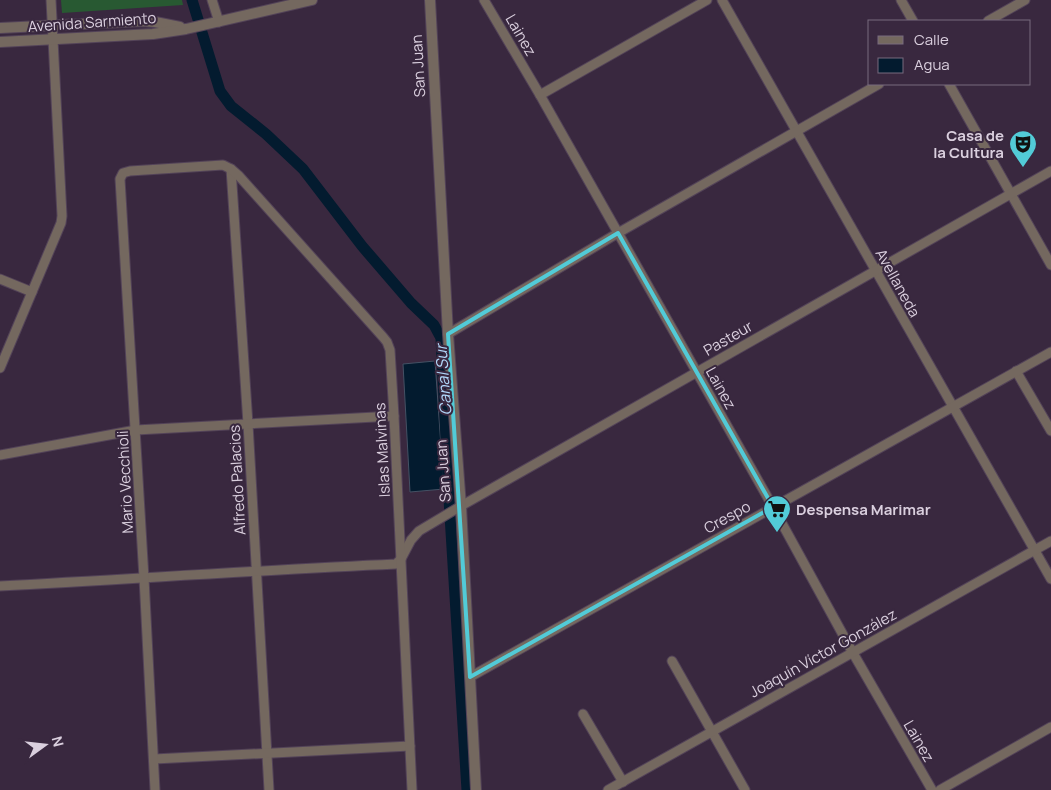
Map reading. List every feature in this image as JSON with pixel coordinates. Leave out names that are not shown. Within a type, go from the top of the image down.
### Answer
[{"type":"street","points":[[0,368],[61,224],[51,0]]},
{"type":"street","points":[[212,0],[216,22]]},
{"type":"street","name":"Avenida Sarmiento","points":[[0,42],[153,34],[186,29],[312,0]]},
{"type":"street","name":"San Juan","points":[[430,0],[448,334],[461,506],[476,790]]},
{"type":"street","name":"Lainez","points":[[484,0],[540,95],[773,507],[852,653],[932,790]]},
{"type":"street","points":[[540,95],[707,0]]},
{"type":"street","name":"Avellaneda","points":[[722,0],[1051,579]]},
{"type":"street","points":[[901,0],[912,20]]},
{"type":"street","points":[[990,20],[1025,0]]},
{"type":"street","name":"Avenida Sarmiento","points":[[0,28],[143,21],[186,29]]},
{"type":"street","points":[[448,334],[618,233],[878,85]]},
{"type":"street","points":[[949,85],[1051,265]]},
{"type":"street","name":"Mario Vecchioli","points":[[155,790],[136,430],[120,179],[123,174],[130,171],[223,165],[231,169]]},
{"type":"street","name":"Islas Malvinas","points":[[231,169],[388,342],[400,522],[412,790]]},
{"type":"street","name":"Alfredo Palacios","points":[[231,169],[269,790]]},
{"type":"street","name":"Pasteur","points":[[401,559],[411,540],[423,529],[461,506],[1051,171]]},
{"type":"street","points":[[0,279],[32,292]]},
{"type":"street","name":"Crespo","points":[[470,677],[1051,352]]},
{"type":"street","points":[[1016,371],[1051,431]]},
{"type":"street","points":[[0,455],[136,430],[394,416]]},
{"type":"street","points":[[400,522],[411,530],[423,529]]},
{"type":"street","name":"Joaquín Víctor González","points":[[608,790],[1051,541]]},
{"type":"street","points":[[0,586],[256,570],[396,564],[401,559]]},
{"type":"street","points":[[672,662],[745,790]]},
{"type":"street","points":[[583,714],[623,782]]},
{"type":"street","points":[[940,790],[1051,727]]},
{"type":"street","points":[[154,759],[410,746]]},
{"type":"highlighted area","points":[[618,233],[773,507],[470,677],[448,334]]},
{"type":"green space","points":[[61,0],[182,0],[183,5],[62,13]]},
{"type":"water","points":[[435,361],[444,489],[410,492],[403,364]]},
{"type":"waterway","name":"Canal Sur","points":[[192,0],[220,91],[231,106],[266,134],[303,169],[362,246],[411,303],[434,325],[441,338],[467,790]]},
{"type":"place","name":"Casa de la Cultura","points":[[1023,168]]},
{"type":"place","name":"Despensa Marimar","points":[[777,533]]}]
